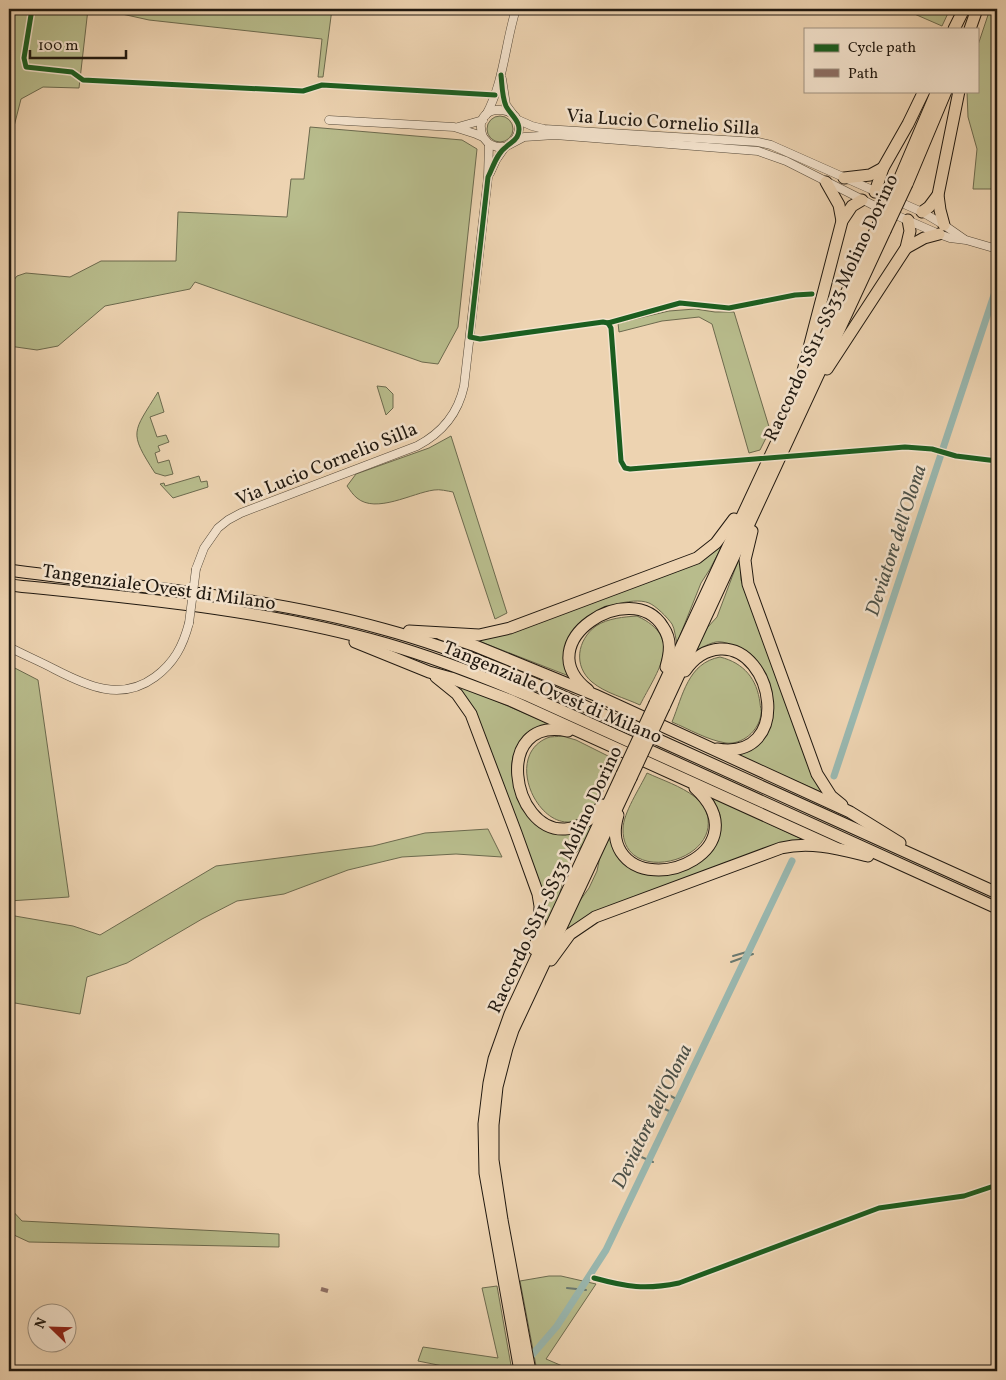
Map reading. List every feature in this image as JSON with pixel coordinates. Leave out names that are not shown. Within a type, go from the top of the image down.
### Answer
[{"type":"highway","points":[[955,28],[970,10]]},
{"type":"highway","points":[[961,28],[970,10]]},
{"type":"highway","points":[[970,10],[971,28]]},
{"type":"highway","points":[[875,192],[883,168],[924,92]]},
{"type":"highway","name":"Raccordo SS11-SS33 Molino Dorino","points":[[903,182],[937,92]]},
{"type":"highway","name":"Raccordo SS11-SS33 Molino Dorino","points":[[659,705],[787,442],[881,229],[946,92]]},
{"type":"highway","points":[[906,248],[942,229],[938,196],[959,92]]},
{"type":"highway","points":[[844,178],[870,175],[883,168]]},
{"type":"highway","points":[[826,182],[839,205],[842,221]]},
{"type":"highway","points":[[922,212],[938,196]]},
{"type":"highway","points":[[796,397],[842,221],[852,206],[868,202]]},
{"type":"highway","points":[[794,427],[830,365],[906,248],[910,232],[908,220]]},
{"type":"highway","name":"Raccordo SS11-SS33 Molino Dorino","points":[[510,1292],[485,1173],[484,1124],[494,1060],[505,1028],[525,993],[627,776],[796,397],[881,229]]},
{"type":"highway","points":[[787,442],[754,524],[748,544],[745,572],[817,774],[831,796],[850,812]]},
{"type":"highway","points":[[382,628],[440,634],[479,635],[510,628],[697,558],[709,550],[723,535],[760,477]]},
{"type":"highway","name":"Tangenziale Ovest di Milano","points":[[9,570],[190,591],[257,601],[307,610],[382,628],[444,648],[534,683],[997,893]]},
{"type":"highway","name":"Tangenziale Ovest di Milano","points":[[9,585],[202,606],[249,613],[387,644],[437,660],[487,678],[997,908]]},
{"type":"highway","points":[[595,695],[583,686],[572,670],[569,662],[572,642],[585,625],[602,615],[616,610],[636,609],[656,618],[666,630],[670,645],[659,705]]},
{"type":"highway","points":[[320,628],[429,672],[451,678],[512,701],[836,848]]},
{"type":"highway","points":[[440,634],[473,645],[595,695],[850,812],[942,868]]},
{"type":"highway","points":[[659,705],[697,658],[715,650],[725,649],[734,651],[745,658],[761,679],[765,689],[768,715],[764,729],[757,740],[742,748],[724,750],[707,747]]},
{"type":"highway","points":[[429,672],[457,694],[471,714],[538,894],[539,933],[525,993]]},
{"type":"highway","points":[[579,733],[558,729],[541,731],[527,740],[521,748],[516,766],[518,784],[526,802],[539,820],[554,828],[563,829],[580,826],[595,815],[627,776]]},
{"type":"highway","points":[[627,776],[616,820],[616,839],[624,857],[633,865],[642,869],[674,868],[701,854],[712,840],[716,823],[715,814],[703,795],[690,783]]},
{"type":"highway","points":[[525,993],[570,934],[595,917],[781,848],[801,845],[836,848],[897,863]]},
{"type":"highway","points":[[510,1292],[530,1371]]},
{"type":"highway","points":[[510,1292],[520,1371]]},
{"type":"street","points":[[505,147],[488,144],[483,137],[481,129],[484,118],[493,101],[501,75],[516,9]]},
{"type":"street","points":[[501,75],[506,106],[514,116],[519,128],[514,141]]},
{"type":"street","name":"Via Lucio Cornelio Silla","points":[[454,127],[484,118],[497,110],[505,110],[532,126],[544,129],[758,142],[787,152],[907,207],[922,212],[942,229]]},
{"type":"street","name":"Via Lucio Cornelio Silla","points":[[329,120],[454,127],[483,137]]},
{"type":"street","name":"Via Lucio Cornelio Silla","points":[[488,177],[505,147],[524,137],[555,136],[752,150],[786,161],[908,220],[942,229],[966,240],[995,248]]},
{"type":"street","name":"Via Lucio Cornelio Silla","points":[[9,647],[72,679],[100,688],[126,690],[138,687],[161,673],[171,663],[186,638],[196,569],[210,539],[228,520],[268,502],[416,446],[436,434],[453,416],[462,397],[464,386],[488,177],[488,144]]},
{"type":"street","points":[[868,202],[875,192]]},
{"type":"street","points":[[907,207],[908,220],[922,212]]},
{"type":"green space","points":[[9,9],[88,9],[79,88],[43,87],[21,99],[9,146]]},
{"type":"green space","points":[[120,9],[332,9],[323,77],[318,77],[322,39],[149,20],[122,14]]},
{"type":"green space","points":[[903,9],[950,9],[942,26]]},
{"type":"green space","points":[[990,9],[997,9],[997,189],[973,189],[977,149],[968,117],[967,92],[978,92],[978,45]]},
{"type":"green space","points":[[500,116],[509,120],[513,129],[509,138],[500,142],[491,138],[487,129],[491,120]]},
{"type":"green space","points":[[310,127],[462,140],[477,149],[458,327],[438,364],[422,362],[195,282],[190,289],[105,306],[58,346],[37,350],[9,346],[10,285],[17,276],[26,273],[70,277],[101,261],[176,261],[178,212],[287,217],[291,179],[304,179]]},
{"type":"green space","points":[[695,309],[734,312],[770,430],[760,450],[749,453],[712,324],[699,317],[662,321],[619,332],[618,323],[669,311]]},
{"type":"green space","points":[[377,386],[386,387],[393,394],[393,408],[386,415]]},
{"type":"green space","points":[[158,392],[164,412],[150,417],[157,437],[166,435],[169,442],[158,446],[160,451],[155,453],[158,463],[169,460],[173,474],[165,476],[155,473],[137,440],[139,425]]},
{"type":"green space","points":[[451,436],[507,613],[495,619],[453,492],[434,490],[394,501],[374,504],[357,498],[347,486],[356,474],[429,448]]},
{"type":"green space","points":[[199,476],[201,482],[207,481],[208,487],[173,498],[160,484],[164,483],[165,486]]},
{"type":"green space","points":[[722,546],[701,583],[677,643],[674,628],[670,621],[655,607],[642,601],[624,602],[605,608],[578,624],[567,642],[565,650],[569,676],[476,640],[701,560]]},
{"type":"green space","points":[[740,556],[741,580],[812,776],[823,793],[735,754],[758,743],[770,727],[773,702],[766,676],[760,665],[742,648],[716,642],[695,651],[707,628],[717,617]]},
{"type":"green space","points":[[637,616],[652,625],[660,634],[664,645],[659,668],[640,705],[597,686],[586,676],[580,661],[581,646],[585,638],[596,626],[621,617]]},
{"type":"green space","points":[[720,657],[736,663],[748,673],[758,694],[761,710],[760,720],[749,736],[738,742],[726,743],[712,739],[672,722],[688,682],[694,673],[709,660]]},
{"type":"green space","points":[[9,665],[38,680],[69,897],[9,901]]},
{"type":"green space","points":[[459,685],[552,725],[536,731],[522,742],[517,749],[512,765],[515,780],[540,826],[592,823],[593,825],[584,843],[572,858],[563,879],[559,898],[544,930],[544,916],[457,689]]},
{"type":"green space","points":[[562,736],[576,740],[616,760],[597,803],[577,820],[561,821],[547,814],[536,800],[528,783],[527,765],[533,749],[547,738]]},
{"type":"green space","points":[[647,773],[690,793],[700,801],[708,819],[706,835],[697,847],[683,856],[667,862],[651,862],[637,857],[627,846],[623,829],[629,808]]},
{"type":"green space","points":[[714,798],[804,840],[562,934],[597,871],[601,852],[610,832],[639,871],[651,875],[683,868],[720,829],[720,815]]},
{"type":"green space","points":[[488,829],[502,857],[456,854],[402,857],[348,870],[284,894],[237,901],[202,919],[127,963],[87,977],[80,1014],[9,1002],[9,915],[73,926],[100,935],[216,866],[373,846],[425,833]]},
{"type":"green space","points":[[9,1207],[22,1221],[279,1234],[279,1247],[29,1242],[9,1231]]},
{"type":"green space","points":[[561,1276],[596,1284],[546,1359],[574,1371],[537,1371],[520,1281]]},
{"type":"green space","points":[[497,1286],[512,1371],[468,1371],[418,1361],[423,1347],[498,1358],[482,1288]]},
{"type":"waterway","name":"Deviatore dell'Olona","points":[[834,776],[997,286]]},
{"type":"waterway","name":"Deviatore dell'Olona","points":[[526,1362],[557,1326],[606,1250],[792,861]]},
{"type":"waterway","points":[[733,956],[750,951]]},
{"type":"waterway","name":"Deviatore dell'Olona","points":[[731,962],[753,954]]},
{"type":"waterway","points":[[667,1094],[680,1101]]},
{"type":"waterway","points":[[662,1108],[674,1113]]},
{"type":"waterway","name":"Deviatore dell'Olona","points":[[639,1156],[653,1162]]},
{"type":"waterway","name":"Deviatore dell'Olona","points":[[567,1288],[586,1290]]},
{"type":"marked path","points":[[321,1289],[328,1291]]},
{"type":"cycle path","points":[[32,9],[24,58],[26,67],[72,72],[83,80],[303,91],[322,85],[495,95]]},
{"type":"cycle path","points":[[501,75],[505,102],[518,124],[519,132],[515,140],[500,153],[488,177],[470,337],[480,339],[603,322],[608,323],[680,303],[729,308],[795,295],[812,294]]},
{"type":"cycle path","points":[[608,323],[611,328],[621,461],[625,468],[905,447],[932,449],[956,456],[997,461]]},
{"type":"cycle path","points":[[594,1278],[616,1284],[646,1287],[679,1283],[879,1208],[964,1196],[997,1185]]}]
